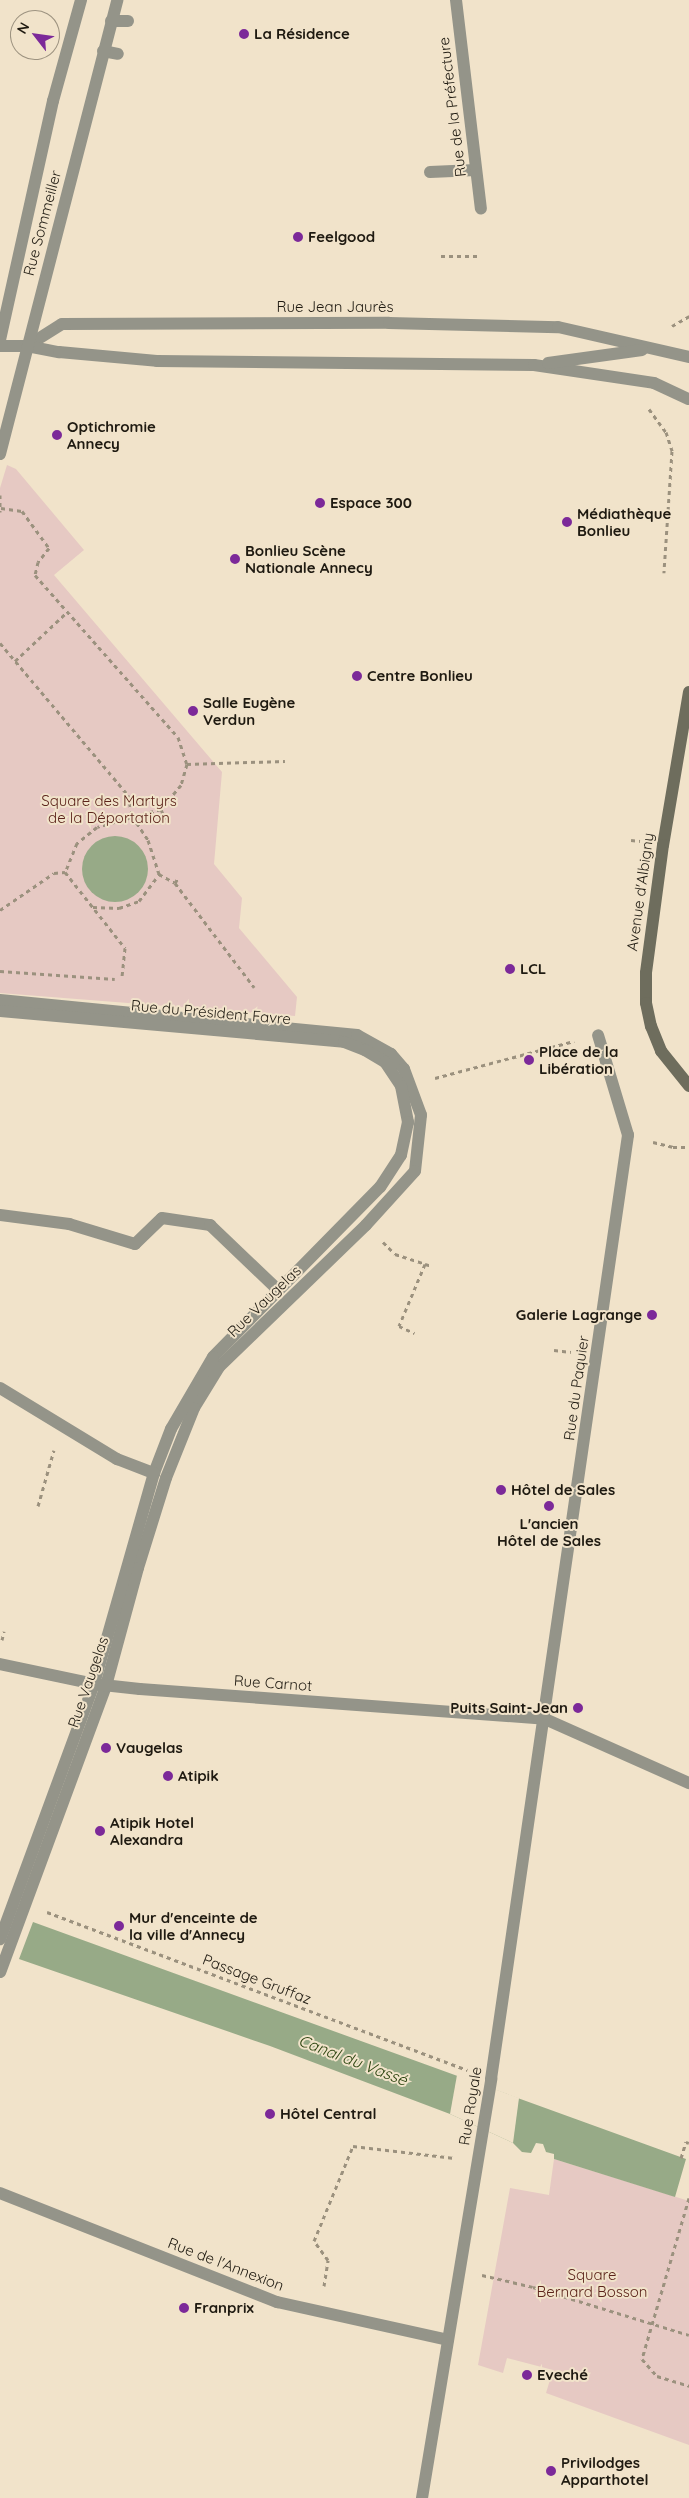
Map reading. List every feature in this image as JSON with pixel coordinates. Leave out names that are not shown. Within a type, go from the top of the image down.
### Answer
[{"type":"main road","name":"Avenue d'Albigny","points":[[689,692],[662,845],[646,973],[646,1003],[651,1026],[661,1051],[689,1086]]},
{"type":"street","name":"Rue Sommeiller","points":[[0,340],[53,100],[81,0]]},
{"type":"street","name":"Rue Sommeiller","points":[[0,454],[117,0]]},
{"type":"street","name":"Rue de la Préfecture","points":[[456,0],[481,209]]},
{"type":"street","points":[[111,21],[128,21]]},
{"type":"street","points":[[104,51],[118,54]]},
{"type":"street","points":[[430,172],[476,170]]},
{"type":"street","name":"Rue Jean Jaurès","points":[[27,346],[62,324],[389,323],[558,327],[600,335],[646,349],[689,357]]},
{"type":"street","name":"Rue Jean Jaurès","points":[[0,346],[27,346],[59,352],[157,361],[534,366],[654,383],[689,399]]},
{"type":"street","name":"Rue Jean Jaurès","points":[[534,366],[646,349]]},
{"type":"street","name":"Rue Vaugelas","points":[[0,1000],[357,1035],[391,1054],[422,1115],[415,1171],[366,1225],[220,1367],[194,1408],[166,1478],[100,1685],[26,1904],[0,1972]]},
{"type":"street","name":"Rue du Président Favre","points":[[0,1011],[344,1042],[365,1050],[385,1062],[406,1085]]},
{"type":"street","name":"Rue du Paquier","points":[[545,1719],[628,1135],[598,1035]]},
{"type":"street","name":"Rue Vaugelas","points":[[0,1939],[100,1685],[154,1473],[171,1429],[213,1357],[348,1222],[380,1187],[402,1155],[408,1122],[406,1085]]},
{"type":"street","points":[[0,1215],[69,1224],[135,1244],[162,1218],[210,1225],[278,1290]]},
{"type":"street","points":[[0,1388],[118,1459],[154,1473]]},
{"type":"street","name":"Rue Carnot","points":[[0,1664],[100,1685],[545,1719],[689,1783]]},
{"type":"street","name":"Rue Royale","points":[[422,2498],[483,2127],[545,1719]]},
{"type":"street","name":"Rue de l'Annexion","points":[[0,2193],[277,2302],[448,2340]]},
{"type":"path","points":[[441,256],[479,256]]},
{"type":"path","points":[[664,328],[689,316]]},
{"type":"path","points":[[645,402],[666,432],[672,451],[664,573]]},
{"type":"path","points":[[0,495],[0,512]]},
{"type":"path","points":[[1,508],[22,511],[49,548],[38,562],[35,575],[178,737],[187,764],[181,785],[161,809],[97,827],[77,843],[65,872]]},
{"type":"path","points":[[15,662],[67,612]]},
{"type":"path","points":[[0,643],[128,795],[132,816],[148,840],[159,874],[175,883],[254,987]]},
{"type":"path","points":[[187,764],[285,761]]},
{"type":"path","points":[[161,809],[165,819]]},
{"type":"path","points":[[65,872],[125,948],[122,979]]},
{"type":"path","points":[[0,910],[54,873],[65,872]]},
{"type":"path","points":[[93,907],[120,908],[139,901],[159,874]]},
{"type":"path","points":[[175,883],[178,878]]},
{"type":"path","points":[[0,971],[115,979]]},
{"type":"path","points":[[406,1085],[598,1035]]},
{"type":"path","points":[[628,1135],[673,1148],[689,1147]]},
{"type":"path","points":[[366,1225],[395,1254],[432,1266]]},
{"type":"path","points":[[414,1333],[399,1326],[425,1264]]},
{"type":"path","points":[[38,1506],[61,1425]]},
{"type":"path","name":"Passage Gruffaz","points":[[26,1904],[490,2082]]},
{"type":"path","points":[[681,2158],[686,2142],[689,2143]]},
{"type":"path","points":[[320,2312],[328,2260],[314,2241],[353,2146],[477,2161]]},
{"type":"path","points":[[689,2199],[642,2359],[656,2376],[689,2386]]},
{"type":"path","points":[[460,2270],[533,2287],[689,2335]]},
{"type":"green space","name":"Square des Martyrs de la Déportation","points":[[7,465],[16,469],[84,550],[54,575],[222,772],[214,864],[242,898],[239,928],[297,997],[295,1016],[0,993],[0,488]]},
{"type":"green space","name":"Square Bernard Bosson","points":[[554,2159],[689,2201],[689,2445],[546,2393],[553,2370],[507,2358],[503,2373],[478,2365],[510,2188],[549,2195]]},
{"type":"water","points":[[108,836],[122,836],[134,841],[143,850],[148,862],[146,882],[139,893],[122,902],[108,902],[96,897],[87,888],[82,876],[82,862],[87,850],[96,841]]},
{"type":"water","name":"Canal du Vassé","points":[[33,1922],[686,2159],[675,2197],[554,2159],[554,2154],[546,2152],[543,2144],[536,2143],[531,2153],[522,2152],[513,2143],[450,2114],[270,2046],[19,1959]]},
{"type":"pier","points":[[457,2075],[519,2098],[513,2143],[450,2114]]},
{"type":"place","name":"La Résidence","points":[[244,34]]},
{"type":"place","name":"Feelgood","points":[[298,237]]},
{"type":"place","name":"Optichromie Annecy","points":[[57,435]]},
{"type":"place","name":"Espace 300","points":[[320,503]]},
{"type":"place","name":"Médiathèque Bonlieu","points":[[567,522]]},
{"type":"place","name":"Bonlieu Scène Nationale Annecy","points":[[235,559]]},
{"type":"place","name":"Centre Bonlieu","points":[[357,676]]},
{"type":"place","name":"Salle Eugène Verdun","points":[[193,711]]},
{"type":"place","name":"LCL","points":[[510,969]]},
{"type":"place","name":"Place de la Libération","points":[[529,1060]]},
{"type":"place","name":"Galerie Lagrange","points":[[652,1315]]},
{"type":"place","name":"Hôtel de Sales","points":[[501,1490]]},
{"type":"place","name":"L'ancien Hôtel de Sales","points":[[549,1506]]},
{"type":"place","name":"Puits Saint-Jean","points":[[578,1708]]},
{"type":"place","name":"Vaugelas","points":[[106,1748]]},
{"type":"place","name":"Atipik","points":[[168,1776]]},
{"type":"place","name":"Atipik Hotel Alexandra","points":[[100,1831]]},
{"type":"place","name":"Mur d'enceinte de la ville d'Annecy","points":[[119,1926]]},
{"type":"place","name":"Hôtel Central","points":[[270,2114]]},
{"type":"place","name":"Franprix","points":[[184,2308]]},
{"type":"place","name":"Eveché","points":[[527,2375]]},
{"type":"place","name":"Privilodges Apparthotel","points":[[551,2471]]}]
